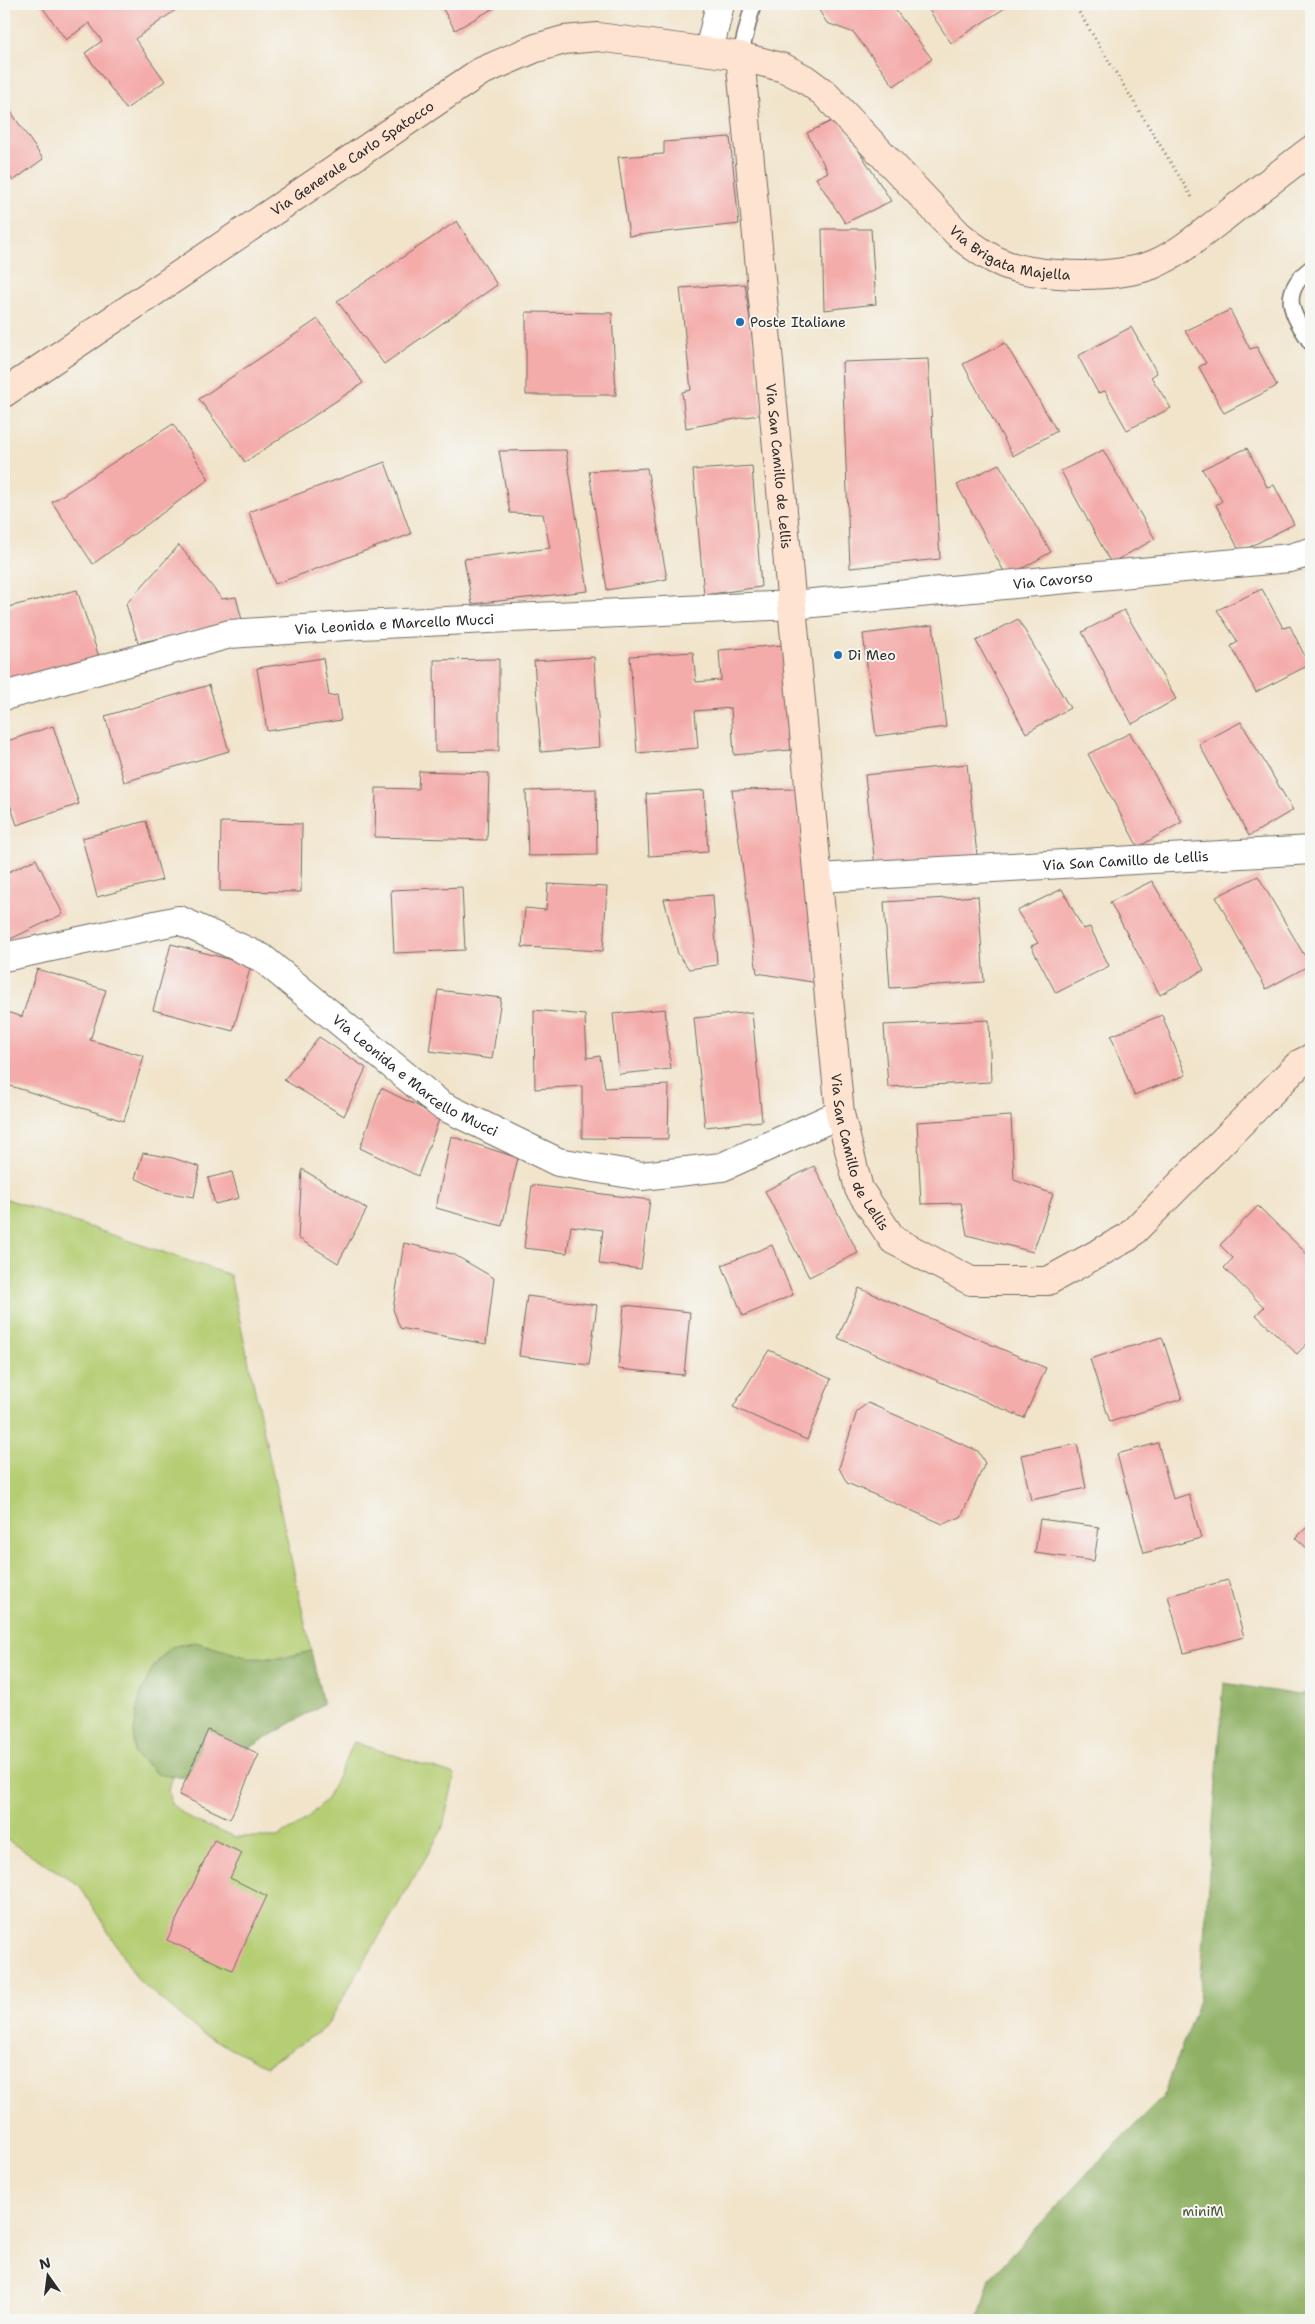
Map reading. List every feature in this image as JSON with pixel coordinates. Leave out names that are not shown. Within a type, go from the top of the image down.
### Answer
[{"type":"street","points":[[709,52],[720,4]]},
{"type":"street","name":"Via Generale Carlo Spatocco","points":[[4,393],[480,72],[536,48],[564,40],[598,37],[740,56]]},
{"type":"street","name":"Via Brigata Majella","points":[[740,56],[784,68],[818,88],[959,235],[980,253],[1005,266],[1035,272],[1069,274],[1115,273],[1151,265],[1181,250],[1311,150]]},
{"type":"street","name":"Via San Camillo de Lellis","points":[[740,56],[840,1114],[859,1189],[893,1240],[971,1281],[1048,1282],[1128,1237],[1299,1064],[1311,1058]]},
{"type":"street","name":"Via Cavorso","points":[[792,605],[1290,558],[1311,552]]},
{"type":"street","name":"Via Leonida e Marcello Mucci","points":[[4,696],[230,634],[361,625],[792,605]]},
{"type":"street","name":"Via San Camillo de Lellis","points":[[818,878],[1311,850]]},
{"type":"street","name":"Via Leonida e Marcello Mucci","points":[[4,957],[179,920],[262,958],[441,1104],[558,1162],[642,1176],[722,1167],[840,1114]]},
{"type":"lane","points":[[740,56],[753,4]]},
{"type":"lane","points":[[1311,268],[1298,278],[1290,300],[1298,323],[1311,343]]},
{"type":"path","points":[[1074,4],[1198,207]]},
{"type":"green space","points":[[4,1198],[230,1275],[311,1651],[289,1656],[260,1658],[240,1656],[196,1643],[179,1645],[165,1654],[154,1667],[140,1702],[136,1721],[134,1754],[157,1774],[173,1777],[168,1790],[171,1804],[192,1820],[235,1837],[277,1837],[299,1825],[326,1801],[354,1742],[455,1775],[442,1830],[325,2028],[266,2066],[201,2033],[138,1980],[79,1885],[4,1838]]},
{"type":"green space","points":[[195,1642],[253,1659],[287,1658],[311,1651],[323,1704],[248,1749],[208,1731],[186,1778],[157,1774],[134,1754],[134,1730],[140,1696],[151,1671],[171,1647]]},
{"type":"green space","name":"miniM","points":[[1224,1683],[1299,1695],[1311,1691],[1311,2320],[978,2320],[990,2278],[1094,2166],[1163,2097],[1199,2000]]},
{"type":"building","points":[[40,4],[173,4],[177,9],[135,39],[165,81],[126,109],[85,53],[102,41],[89,23],[66,40]]},
{"type":"building","points":[[440,4],[501,4],[455,30]]},
{"type":"building","points":[[815,4],[891,4],[932,59],[894,86],[854,33],[827,23]]},
{"type":"building","points":[[925,4],[1006,4],[1008,6],[951,43]]},
{"type":"building","points":[[9,109],[43,159],[13,181],[4,168],[4,113]]},
{"type":"building","points":[[838,118],[891,201],[845,223],[816,178],[828,172],[807,133]]},
{"type":"building","points":[[730,137],[739,224],[629,236],[618,157],[664,154],[664,142]]},
{"type":"building","points":[[457,221],[497,285],[384,364],[337,301]]},
{"type":"building","points":[[822,229],[871,229],[876,304],[824,310]]},
{"type":"building","points":[[745,284],[763,414],[686,428],[682,392],[691,390],[680,288]]},
{"type":"building","points":[[1230,310],[1250,349],[1257,347],[1277,386],[1224,413],[1199,367],[1206,363],[1185,331]]},
{"type":"building","points":[[526,312],[612,313],[616,395],[526,395]]},
{"type":"building","points":[[318,319],[363,383],[245,462],[199,399]]},
{"type":"building","points":[[1131,327],[1157,373],[1151,377],[1171,408],[1127,430],[1105,391],[1098,393],[1078,356]]},
{"type":"building","points":[[1005,343],[1057,431],[1013,456],[963,364]]},
{"type":"building","points":[[928,359],[940,559],[850,568],[842,362]]},
{"type":"building","points":[[173,424],[209,479],[93,564],[52,502]]},
{"type":"building","points":[[1247,448],[1267,487],[1274,485],[1294,524],[1240,552],[1216,505],[1222,501],[1202,469]]},
{"type":"building","points":[[566,450],[588,591],[472,604],[464,559],[550,548],[543,514],[510,513],[499,451]]},
{"type":"building","points":[[1103,450],[1155,539],[1111,563],[1061,471]]},
{"type":"building","points":[[385,462],[411,534],[275,584],[249,512]]},
{"type":"building","points":[[999,464],[1051,552],[1007,577],[957,485]]},
{"type":"building","points":[[752,466],[761,587],[704,595],[693,470]]},
{"type":"building","points":[[647,468],[667,579],[607,590],[589,471]]},
{"type":"building","points":[[179,545],[222,599],[236,597],[242,620],[138,643],[126,604]]},
{"type":"building","points":[[1262,589],[1283,628],[1290,626],[1309,665],[1256,692],[1231,646],[1238,642],[1217,610]]},
{"type":"building","points":[[77,590],[100,660],[4,684],[4,608]]},
{"type":"building","points":[[1124,610],[1176,699],[1132,724],[1082,632]]},
{"type":"building","points":[[1018,619],[1070,708],[1026,733],[976,641]]},
{"type":"building","points":[[933,625],[946,727],[876,736],[863,634]]},
{"type":"building","points":[[783,645],[791,750],[734,755],[731,708],[695,711],[698,748],[637,753],[630,656],[693,652],[696,682],[721,680],[719,650]]},
{"type":"building","points":[[594,657],[600,747],[541,752],[534,661]]},
{"type":"building","points":[[323,658],[329,696],[337,695],[341,720],[267,731],[257,668]]},
{"type":"building","points":[[499,659],[499,751],[435,752],[434,660]]},
{"type":"building","points":[[209,685],[229,751],[124,782],[105,716]]},
{"type":"building","points":[[1241,722],[1293,810],[1249,836],[1199,744]]},
{"type":"building","points":[[53,726],[79,804],[17,825],[4,786],[4,742]]},
{"type":"building","points":[[1130,733],[1182,822],[1138,847],[1088,754]]},
{"type":"building","points":[[967,764],[977,855],[875,866],[865,775]]},
{"type":"building","points":[[419,771],[489,773],[487,840],[375,837],[376,788],[418,789]]},
{"type":"building","points":[[596,789],[597,855],[528,856],[526,791]]},
{"type":"building","points":[[796,789],[818,983],[757,973],[732,790]]},
{"type":"building","points":[[704,790],[708,852],[649,856],[646,794]]},
{"type":"building","points":[[146,821],[162,880],[97,897],[82,838]]},
{"type":"building","points":[[221,822],[302,824],[301,892],[220,891]]},
{"type":"building","points":[[36,859],[63,914],[4,942],[4,874]]},
{"type":"building","points":[[1258,876],[1310,965],[1266,989],[1216,897]]},
{"type":"building","points":[[1152,881],[1204,970],[1160,995],[1110,902]]},
{"type":"building","points":[[548,884],[607,887],[603,951],[522,947],[525,908],[546,910]]},
{"type":"building","points":[[462,887],[465,950],[394,953],[391,890]]},
{"type":"building","points":[[1062,889],[1083,929],[1090,927],[1109,966],[1056,993],[1031,946],[1038,943],[1017,911]]},
{"type":"building","points":[[713,895],[717,965],[689,969],[678,954],[664,899]]},
{"type":"building","points":[[978,896],[984,982],[890,988],[884,902]]},
{"type":"building","points":[[171,944],[251,965],[233,1031],[153,1010]]},
{"type":"building","points":[[37,969],[106,990],[90,1040],[144,1056],[124,1121],[4,1084],[4,1011],[22,1017]]},
{"type":"building","points":[[438,990],[501,998],[492,1059],[429,1051]]},
{"type":"building","points":[[665,1009],[671,1069],[619,1074],[613,1014]]},
{"type":"building","points":[[534,1010],[585,1015],[587,1058],[600,1056],[605,1088],[669,1085],[668,1139],[582,1138],[582,1086],[535,1089]]},
{"type":"building","points":[[752,1012],[762,1121],[705,1127],[694,1018]]},
{"type":"building","points":[[1162,1015],[1186,1075],[1134,1095],[1111,1036]]},
{"type":"building","points":[[989,1020],[991,1082],[888,1087],[884,1025]]},
{"type":"building","points":[[319,1037],[366,1068],[344,1116],[284,1080]]},
{"type":"building","points":[[381,1088],[440,1117],[418,1176],[360,1148]]},
{"type":"building","points":[[1011,1116],[1014,1180],[1053,1194],[1033,1252],[967,1235],[961,1203],[921,1204],[917,1122]]},
{"type":"building","points":[[451,1136],[518,1158],[502,1226],[436,1208]]},
{"type":"building","points":[[143,1153],[173,1158],[200,1167],[194,1197],[164,1192],[135,1178]]},
{"type":"building","points":[[814,1166],[858,1253],[809,1277],[765,1191]]},
{"type":"building","points":[[302,1169],[367,1209],[338,1263],[298,1238]]},
{"type":"building","points":[[232,1172],[239,1198],[215,1204],[208,1178]]},
{"type":"building","points":[[532,1185],[650,1200],[641,1269],[599,1264],[603,1230],[571,1226],[567,1253],[524,1248]]},
{"type":"building","points":[[1258,1206],[1311,1258],[1311,1339],[1297,1354],[1256,1315],[1264,1307],[1224,1268],[1233,1258],[1220,1245]]},
{"type":"building","points":[[404,1243],[453,1254],[494,1278],[486,1344],[400,1328],[393,1309]]},
{"type":"building","points":[[772,1245],[793,1295],[743,1316],[722,1265]]},
{"type":"building","points":[[859,1288],[1046,1368],[1024,1418],[838,1338]]},
{"type":"building","points":[[527,1296],[597,1305],[589,1365],[519,1356]]},
{"type":"building","points":[[624,1305],[690,1312],[684,1375],[618,1369]]},
{"type":"building","points":[[1162,1337],[1182,1399],[1110,1422],[1090,1359]]},
{"type":"building","points":[[769,1350],[831,1379],[807,1440],[733,1407]]},
{"type":"building","points":[[868,1403],[978,1451],[985,1463],[961,1517],[943,1524],[847,1483],[839,1468],[857,1411]]},
{"type":"building","points":[[1158,1443],[1173,1499],[1189,1494],[1201,1538],[1144,1553],[1117,1454]]},
{"type":"building","points":[[1077,1444],[1086,1488],[1031,1500],[1021,1455]]},
{"type":"building","points":[[1040,1519],[1099,1527],[1094,1561],[1035,1553]]},
{"type":"building","points":[[1311,1523],[1311,1552],[1296,1538]]},
{"type":"building","points":[[1228,1580],[1244,1637],[1184,1653],[1168,1596]]},
{"type":"building","points":[[208,1730],[259,1754],[230,1819],[179,1795]]},
{"type":"building","points":[[214,1840],[242,1853],[230,1878],[267,1896],[232,1970],[167,1940]]},
{"type":"place","name":"Poste Italiane","points":[[740,322]]},
{"type":"place","name":"Di Meo","points":[[838,655]]}]
